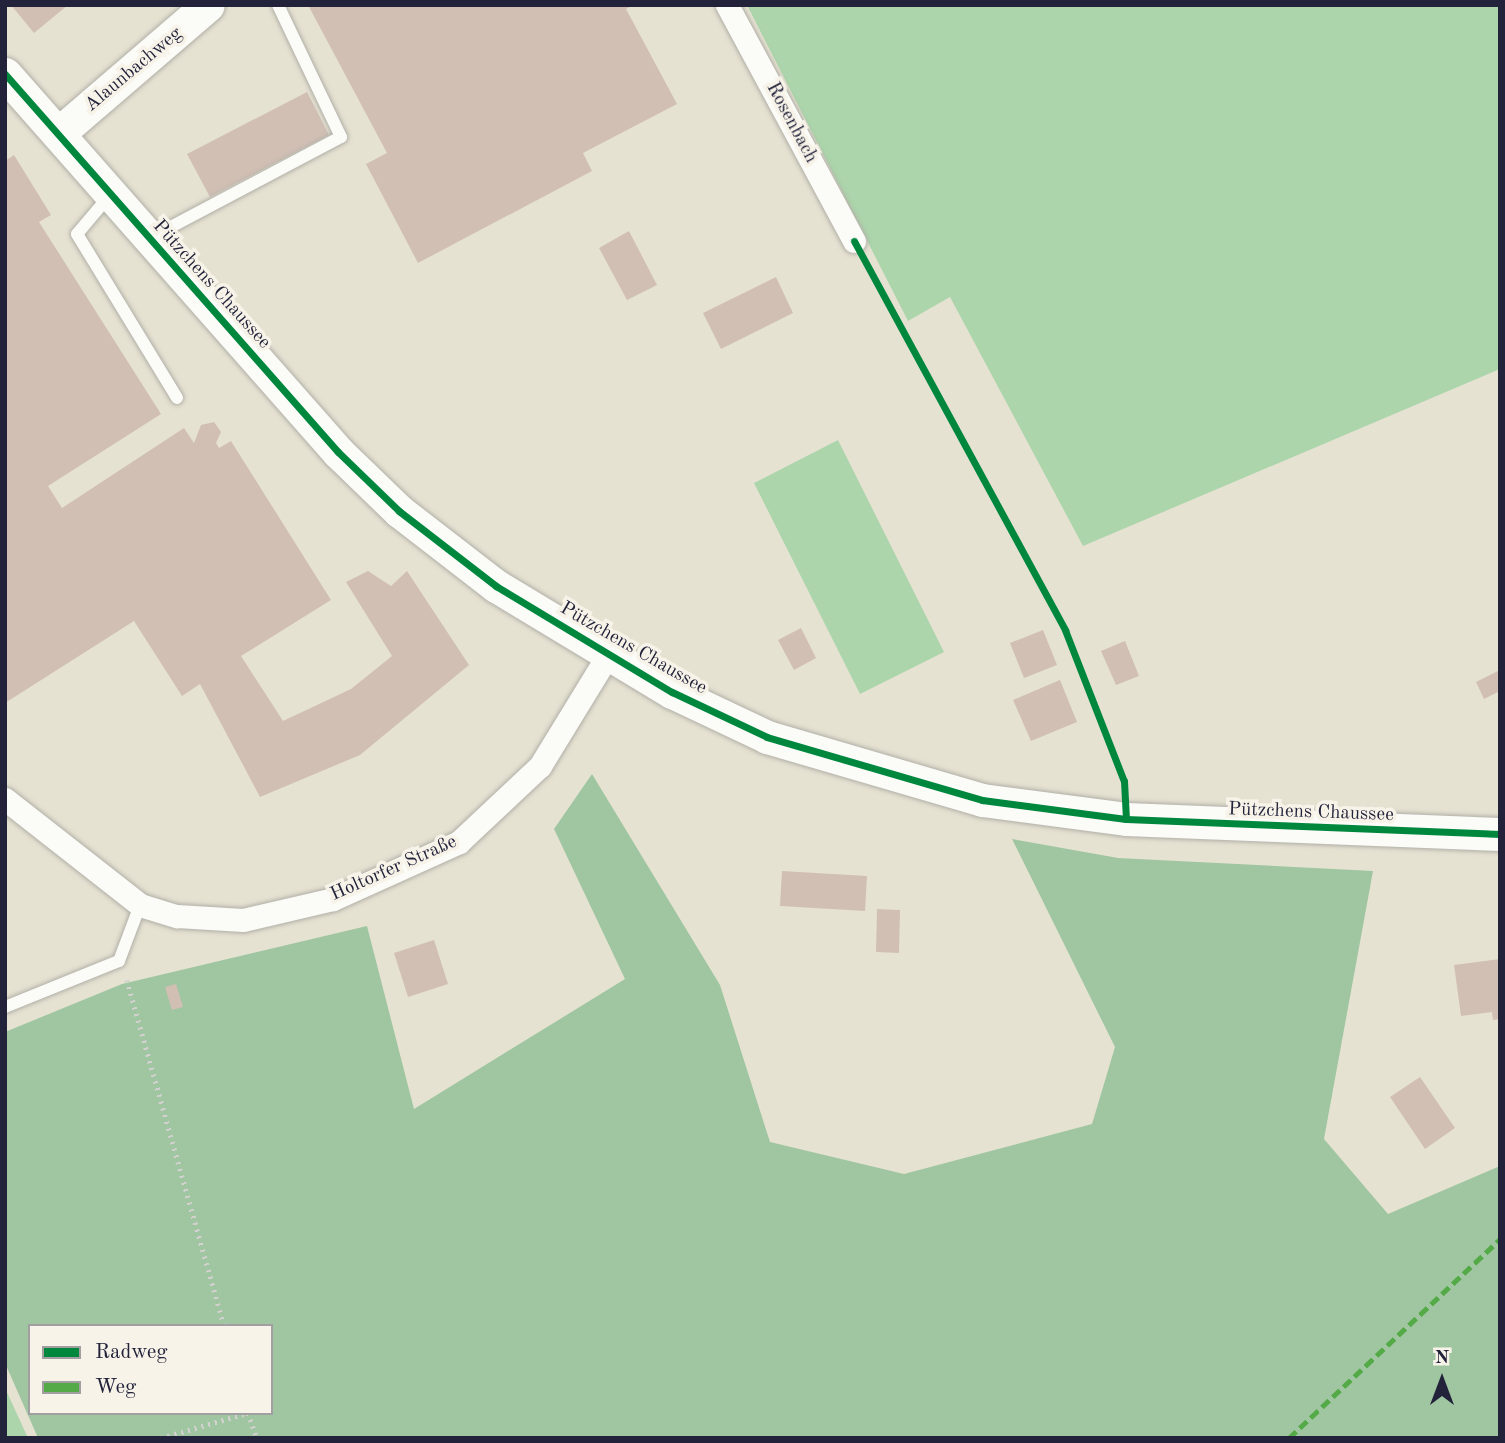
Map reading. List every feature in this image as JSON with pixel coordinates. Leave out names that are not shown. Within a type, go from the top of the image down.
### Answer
[{"type":"street","name":"Alaunbachweg","points":[[59,133],[208,5]]},
{"type":"street","name":"Rosenbach","points":[[727,5],[854,241]]},
{"type":"street","name":"Pützchens Chaussee","points":[[5,74],[149,239],[399,512],[496,586],[608,655],[767,737],[982,800],[1181,822],[1500,834]]},
{"type":"street","name":"Holtorfer Straße","points":[[5,799],[140,905],[177,916],[243,920],[333,899],[459,842],[540,766],[608,655]]},
{"type":"lane","points":[[149,239],[341,137],[278,5]]},
{"type":"lane","points":[[110,194],[77,234],[177,398]]},
{"type":"lane","points":[[5,1007],[119,961],[140,905]]},
{"type":"path","points":[[119,961],[138,1005],[223,1324]]},
{"type":"path","points":[[161,1438],[240,1415]]},
{"type":"path","points":[[248,1415],[257,1438]]},
{"type":"green space","points":[[1500,5],[1500,369],[1083,546],[950,297],[908,321],[748,7]]},
{"type":"green space","points":[[838,440],[944,652],[860,694],[754,483]]},
{"type":"green space","points":[[592,774],[720,985],[770,1142],[904,1174],[1092,1124],[1115,1047],[1012,839],[1118,858],[1373,871],[1324,1139],[1388,1214],[1500,1166],[1500,1438],[38,1438],[5,1363],[5,1032],[122,984],[367,926],[414,1109],[625,979],[554,829]]},
{"type":"green space","points":[[5,1388],[28,1438],[5,1438]]},
{"type":"building","points":[[11,5],[68,5],[34,33]]},
{"type":"building","points":[[308,5],[633,5],[626,9],[677,104],[583,153],[592,171],[418,263],[366,164],[387,153]]},
{"type":"building","points":[[307,92],[329,135],[210,197],[187,154]]},
{"type":"building","points":[[14,155],[51,215],[39,222],[161,414],[48,486],[62,508],[184,428],[194,443],[201,425],[214,422],[221,432],[216,443],[219,448],[231,441],[331,600],[241,656],[283,721],[351,689],[392,656],[346,582],[368,571],[391,586],[407,571],[469,665],[360,755],[260,797],[200,684],[182,696],[134,621],[5,703],[5,161]]},
{"type":"building","points":[[629,231],[657,285],[627,300],[599,248]]},
{"type":"building","points":[[776,277],[793,313],[721,349],[703,313]]},
{"type":"building","points":[[801,628],[816,658],[794,670],[778,640]]},
{"type":"building","points":[[1043,630],[1057,665],[1024,678],[1010,643]]},
{"type":"building","points":[[1125,641],[1139,676],[1116,685],[1101,651]]},
{"type":"building","points":[[1498,671],[1500,691],[1484,699],[1476,682]]},
{"type":"building","points":[[1060,680],[1077,722],[1031,741],[1013,700]]},
{"type":"building","points":[[782,871],[867,876],[865,911],[780,906]]},
{"type":"building","points":[[877,909],[900,910],[899,953],[876,952]]},
{"type":"building","points":[[434,940],[448,984],[408,997],[394,953]]},
{"type":"building","points":[[1500,959],[1500,1019],[1493,1020],[1492,1012],[1461,1016],[1454,965]]},
{"type":"building","points":[[176,984],[183,1007],[172,1010],[165,987]]},
{"type":"building","points":[[1420,1077],[1455,1128],[1425,1149],[1390,1097]]},
{"type":"marked path","points":[[1289,1438],[1500,1239]]},
{"type":"cycle path","points":[[5,74],[338,452],[399,511],[496,586],[672,692],[767,737],[982,800],[1126,819],[1500,834]]},
{"type":"cycle path","points":[[854,241],[1065,630],[1124,781],[1126,819]]}]
